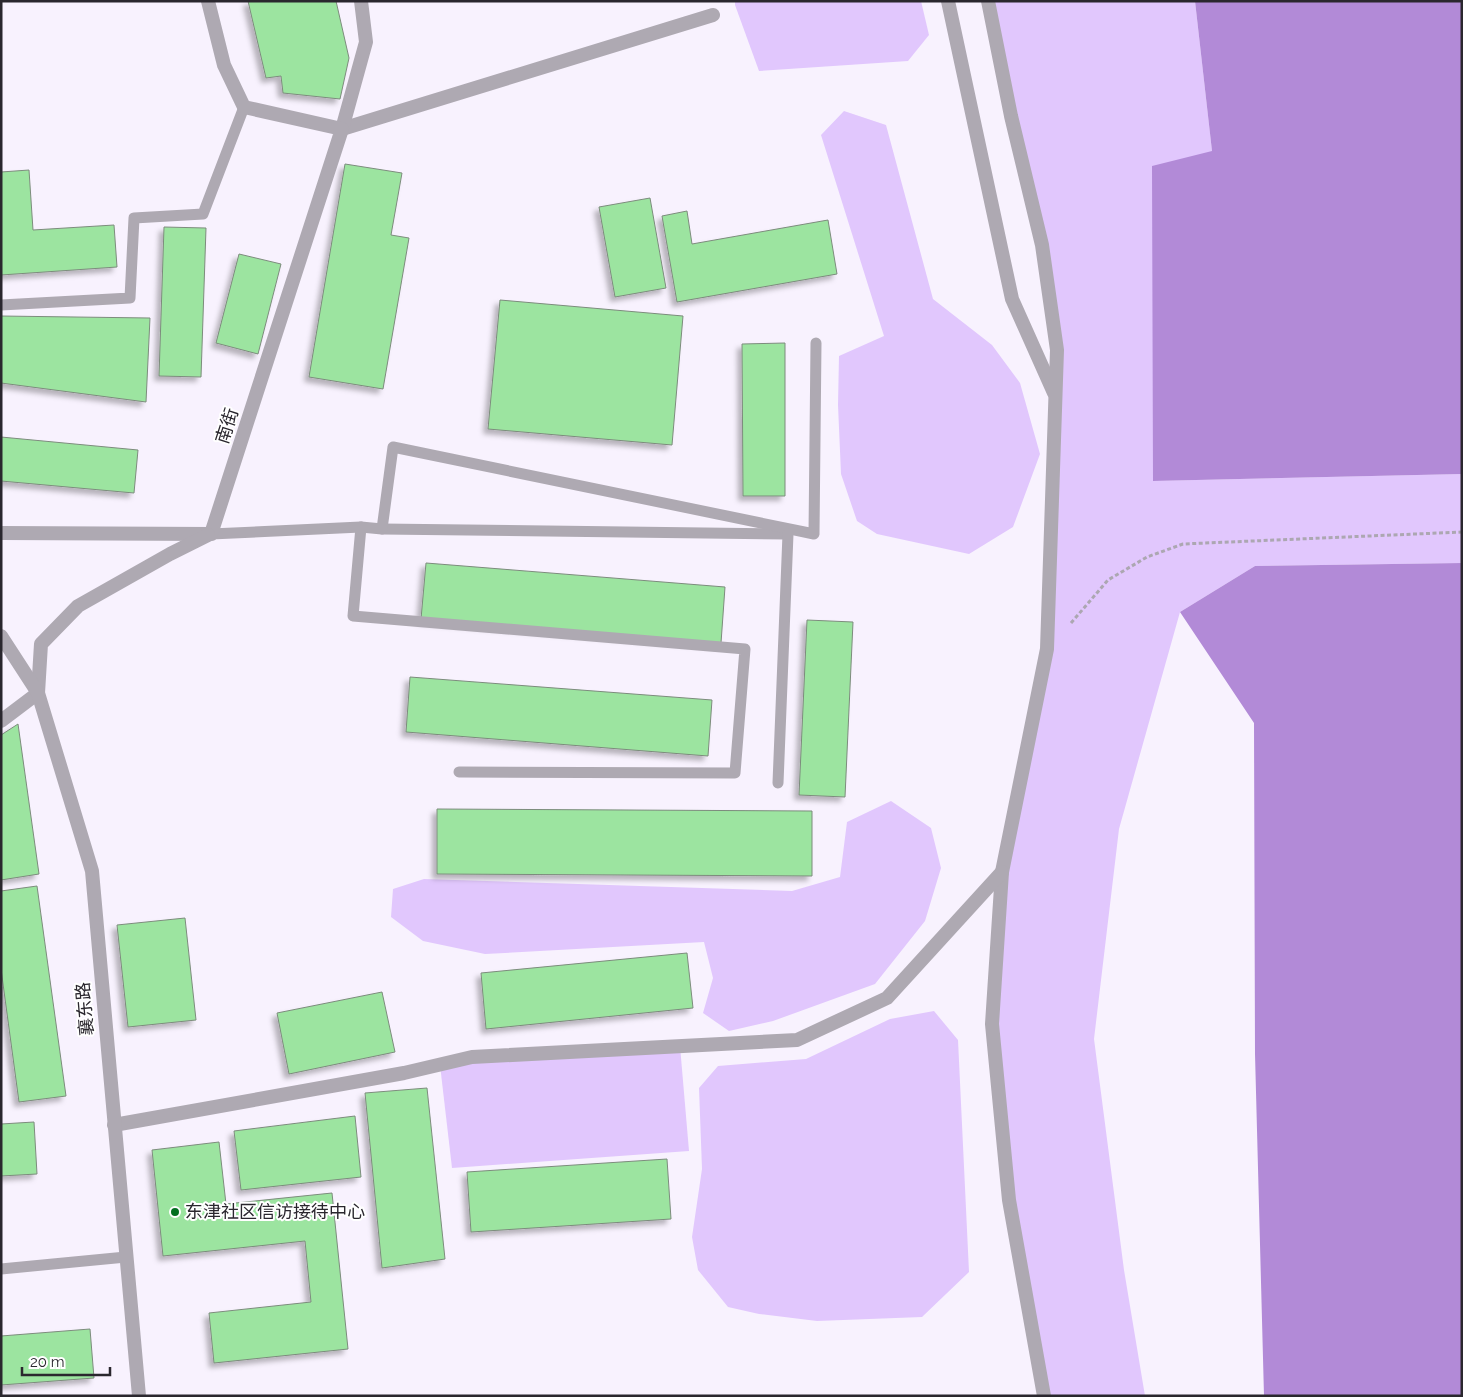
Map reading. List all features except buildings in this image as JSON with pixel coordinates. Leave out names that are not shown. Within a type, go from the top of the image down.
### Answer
[{"type":"street","points":[[208,1],[224,65],[244,107],[342,129],[713,15]]},
{"type":"street","name":"南街","points":[[212,534],[342,129],[366,42],[361,1]]},
{"type":"street","points":[[948,1],[1012,299],[1055,396]]},
{"type":"street","points":[[988,1],[1011,116],[1042,245],[1057,350],[1047,650],[1002,872],[992,1024],[1009,1200],[1044,1396]]},
{"type":"street","points":[[1,533],[212,534]]},
{"type":"street","points":[[1,721],[38,693],[41,644],[78,606],[170,554],[212,534]]},
{"type":"street","name":"襄东路","points":[[1,636],[38,693],[92,871],[139,1396]]},
{"type":"street","points":[[114,1125],[404,1073],[472,1058],[796,1040],[887,998],[1002,872]]},
{"type":"lane","points":[[1,305],[130,298],[134,218],[203,214],[244,107]]},
{"type":"lane","points":[[814,534],[816,343]]},
{"type":"lane","points":[[382,529],[393,446],[814,534]]},
{"type":"lane","points":[[212,534],[361,526],[382,529],[814,534]]},
{"type":"lane","points":[[361,526],[353,616],[745,650],[735,774],[459,772]]},
{"type":"lane","points":[[778,783],[788,534]]},
{"type":"lane","points":[[1,1269],[126,1257]]},
{"type":"path","points":[[1047,650],[1108,580],[1147,557],[1183,544],[1462,532]]},
{"type":"shaded area","points":[[735,1],[921,1],[929,35],[908,61],[759,71]]},
{"type":"shaded area","points":[[988,1],[1195,1],[1212,151],[1153,481],[1462,474],[1462,563],[1255,566],[1180,612],[1119,829],[1094,1039],[1124,1270],[1145,1396],[1044,1396],[1009,1200],[992,1024],[1002,872],[1047,649],[1057,350]]},
{"type":"shaded area","points":[[1195,1],[1462,1],[1462,474],[1153,481],[1152,166],[1212,151]]},
{"type":"shaded area","points":[[844,111],[886,125],[933,299],[992,345],[1020,383],[1040,454],[1013,527],[969,554],[877,534],[857,521],[841,474],[838,405],[839,356],[884,336],[821,135]]},
{"type":"shaded area","points":[[1462,563],[1462,1396],[1264,1396],[1255,1054],[1254,723],[1180,612],[1255,566]]},
{"type":"shaded area","points":[[891,801],[931,828],[941,868],[925,921],[875,984],[773,1021],[729,1031],[703,1013],[713,978],[704,942],[485,954],[423,941],[391,917],[393,889],[424,879],[792,891],[840,877],[847,822]]},
{"type":"shaded area","points":[[934,1011],[958,1040],[969,1272],[922,1317],[817,1321],[759,1314],[728,1307],[698,1270],[692,1237],[702,1169],[699,1088],[718,1066],[806,1059],[890,1019]]},
{"type":"shaded area","points":[[680,1046],[689,1151],[452,1168],[440,1065]]},
{"type":"place","name":"东津社区信访接待中心","points":[[175,1212]]}]
